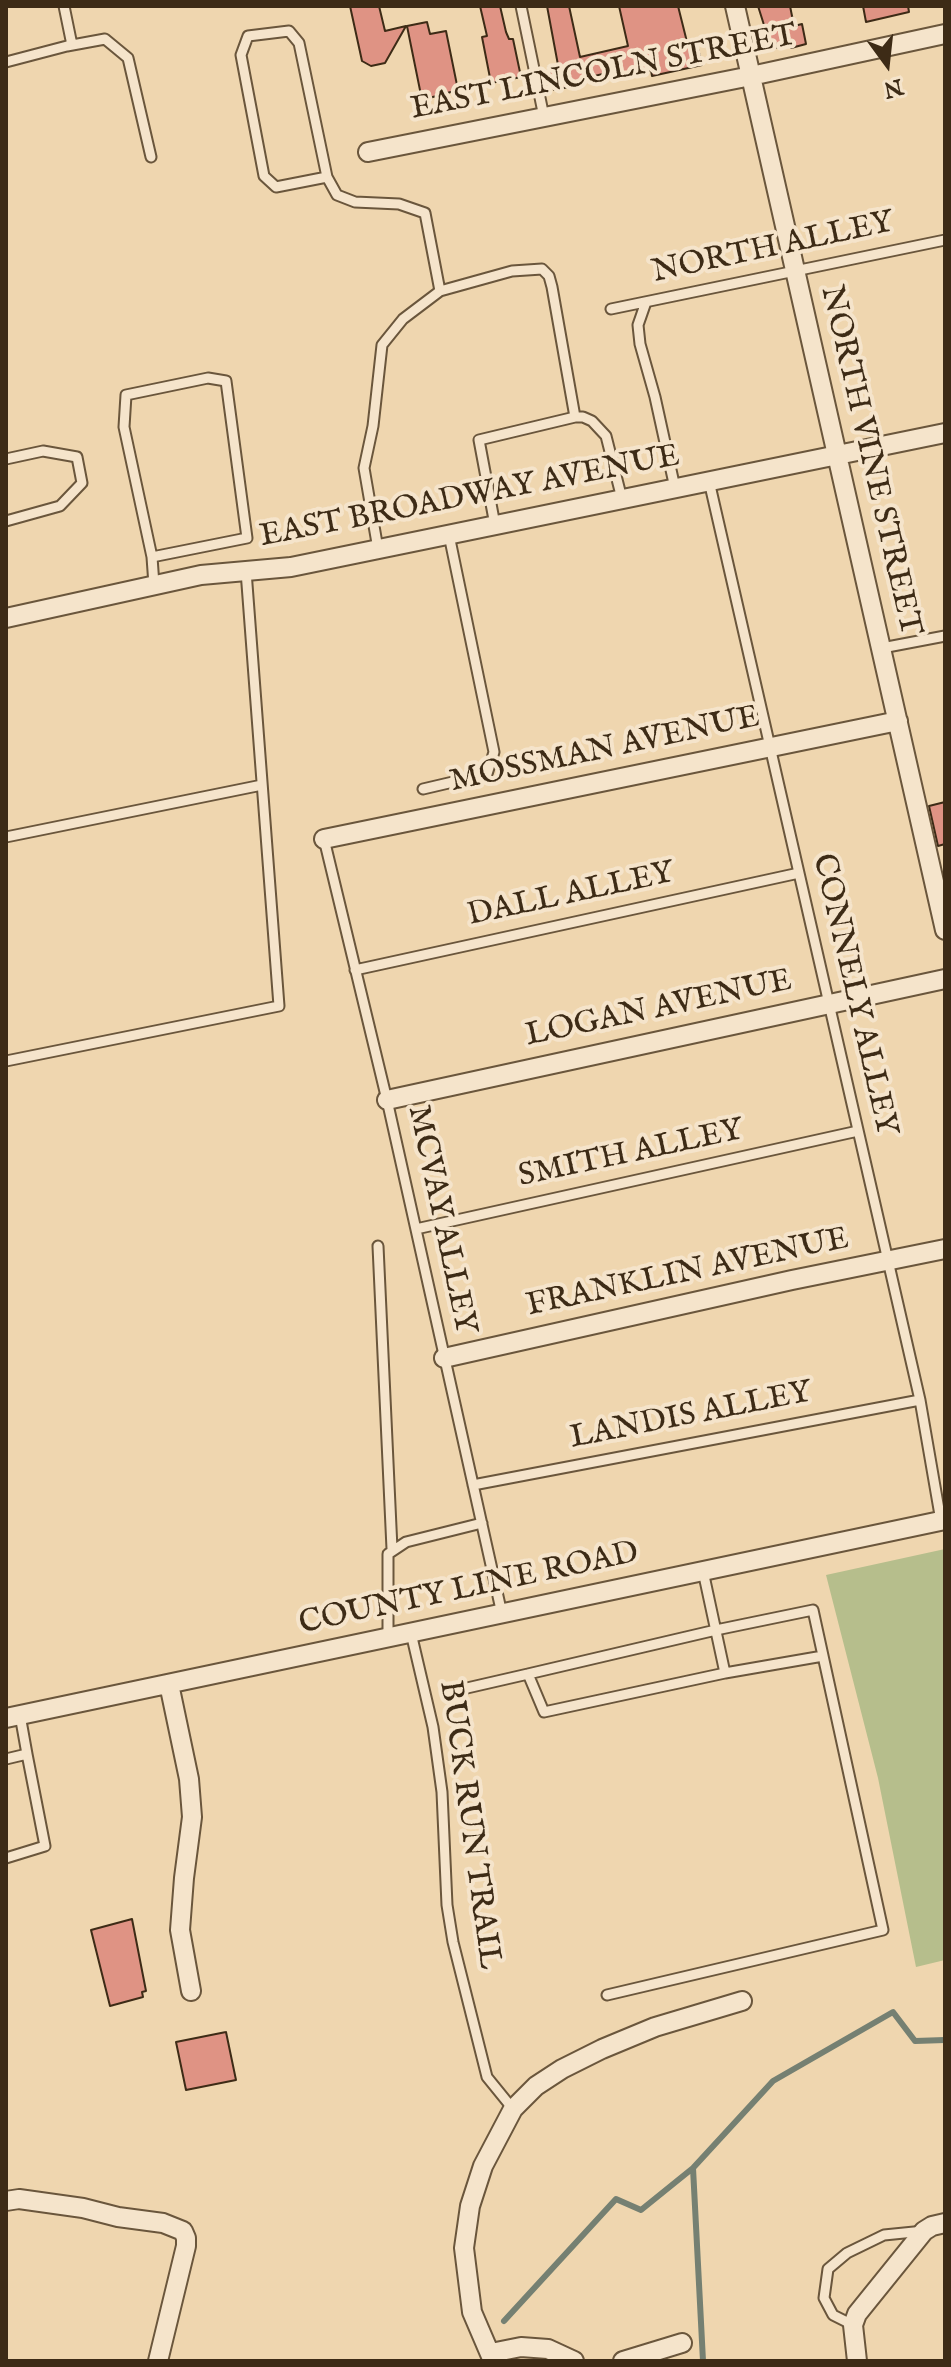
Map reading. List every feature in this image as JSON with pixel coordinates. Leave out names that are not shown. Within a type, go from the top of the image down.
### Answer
[{"type":"street","name":"NORTH VINE STREET","points":[[735,6],[945,930]]},
{"type":"street","name":"EAST LINCOLN STREET","points":[[368,152],[945,34]]},
{"type":"street","name":"EAST BROADWAY AVENUE","points":[[6,618],[201,575],[291,567],[945,433]]},
{"type":"street","name":"MOSSMAN AVENUE","points":[[324,839],[898,721]]},
{"type":"street","name":"LOGAN AVENUE","points":[[387,1100],[945,979]]},
{"type":"street","name":"FRANKLIN AVENUE","points":[[444,1358],[945,1249]]},
{"type":"street","name":"COUNTY LINE ROAD","points":[[13,1716],[943,1521]]},
{"type":"street","points":[[169,1684],[189,1779],[192,1817],[180,1930],[191,1991]]},
{"type":"street","points":[[574,2361],[548,2349],[521,2347],[492,2357],[472,2312],[464,2248],[470,2206],[483,2166],[513,2109],[536,2086],[562,2069],[655,2027],[742,2001]]},
{"type":"street","points":[[6,2201],[19,2199],[83,2208],[163,2223],[183,2231],[186,2246],[158,2361]]},
{"type":"street","points":[[857,2361],[853,2325],[857,2314],[924,2231],[945,2223]]},
{"type":"street","points":[[623,2361],[682,2343]]},
{"type":"lane","points":[[64,6],[72,45]]},
{"type":"lane","points":[[521,6],[544,117]]},
{"type":"lane","points":[[327,177],[276,187],[264,176],[241,55],[248,36],[289,31],[299,43],[327,177],[337,195],[355,202],[399,204],[425,213],[440,291]]},
{"type":"lane","points":[[6,62],[105,39],[128,58],[151,157]]},
{"type":"lane","name":"NORTH ALLEY","points":[[611,309],[945,240]]},
{"type":"lane","points":[[378,549],[364,468],[373,426],[382,345],[403,319],[440,291],[512,271],[542,269],[549,276],[552,287],[575,417]]},
{"type":"lane","points":[[646,302],[638,325],[640,344],[675,488]]},
{"type":"lane","points":[[152,557],[247,538],[226,381],[208,378],[126,395],[124,427],[152,557],[154,585]]},
{"type":"lane","points":[[495,525],[479,440],[575,417],[592,421],[606,436],[622,499]]},
{"type":"lane","points":[[6,459],[43,451],[77,457],[82,483],[60,506],[6,521]]},
{"type":"lane","name":"CONNELY ALLEY","points":[[709,481],[920,1400],[943,1521]]},
{"type":"lane","points":[[423,789],[487,774],[494,752],[449,535]]},
{"type":"lane","points":[[6,1061],[279,1006],[246,571]]},
{"type":"lane","points":[[882,648],[945,636]]},
{"type":"lane","points":[[6,837],[262,785]]},
{"type":"lane","name":"MCVAY ALLEY","points":[[324,839],[387,1100],[502,1614]]},
{"type":"lane","name":"DALL ALLEY","points":[[355,970],[799,873]]},
{"type":"lane","name":"SMITH ALLEY","points":[[416,1229],[858,1131]]},
{"type":"lane","points":[[378,1246],[392,1549]]},
{"type":"lane","name":"LANDIS ALLEY","points":[[473,1485],[920,1400]]},
{"type":"lane","points":[[388,1638],[388,1554],[392,1549],[406,1542],[482,1523]]},
{"type":"lane","points":[[703,1571],[725,1673]]},
{"type":"lane","points":[[454,1691],[813,1610],[883,1930],[607,1995]]},
{"type":"lane","name":"BUCK RUN TRAIL","points":[[411,1633],[433,1727],[442,1792],[447,1905],[453,1942],[487,2077],[513,2109]]},
{"type":"lane","points":[[528,1674],[544,1712],[725,1673],[823,1656]]},
{"type":"lane","points":[[6,1858],[45,1846],[27,1754],[13,1716]]},
{"type":"lane","points":[[6,1759],[27,1754]]},
{"type":"lane","points":[[853,2325],[833,2315],[824,2298],[828,2269],[847,2253],[884,2235],[924,2231]]},
{"type":"green space","points":[[945,1549],[945,1960],[916,1967],[878,1778],[826,1575]]},
{"type":"building","points":[[350,6],[379,6],[385,31],[406,26],[385,63],[371,66],[362,61]]},
{"type":"building","points":[[480,6],[500,6],[506,32],[509,39],[513,39],[521,77],[491,83],[482,37],[487,36]]},
{"type":"building","points":[[547,6],[569,6],[580,57],[628,46],[619,6],[678,6],[687,42],[696,40],[702,65],[652,76],[651,70],[613,79],[611,72],[582,79],[583,84],[554,90],[548,67],[558,65]]},
{"type":"building","points":[[758,6],[790,6],[794,26],[802,24],[806,44],[777,48],[776,43],[770,44]]},
{"type":"building","points":[[863,6],[908,6],[909,12],[866,22]]},
{"type":"building","points":[[427,22],[430,34],[446,31],[458,90],[422,100],[407,26]]},
{"type":"building","points":[[945,802],[945,844],[938,846],[929,806]]},
{"type":"building","points":[[132,1919],[146,1991],[142,1992],[143,1997],[110,2006],[91,1930]]},
{"type":"building","points":[[226,2032],[236,2080],[186,2090],[176,2042]]},
{"type":"waterway","points":[[703,2361],[693,2168],[773,2081],[893,2012],[915,2041],[945,2040]]},
{"type":"waterway","points":[[504,2321],[616,2199],[641,2210],[693,2168]]}]
